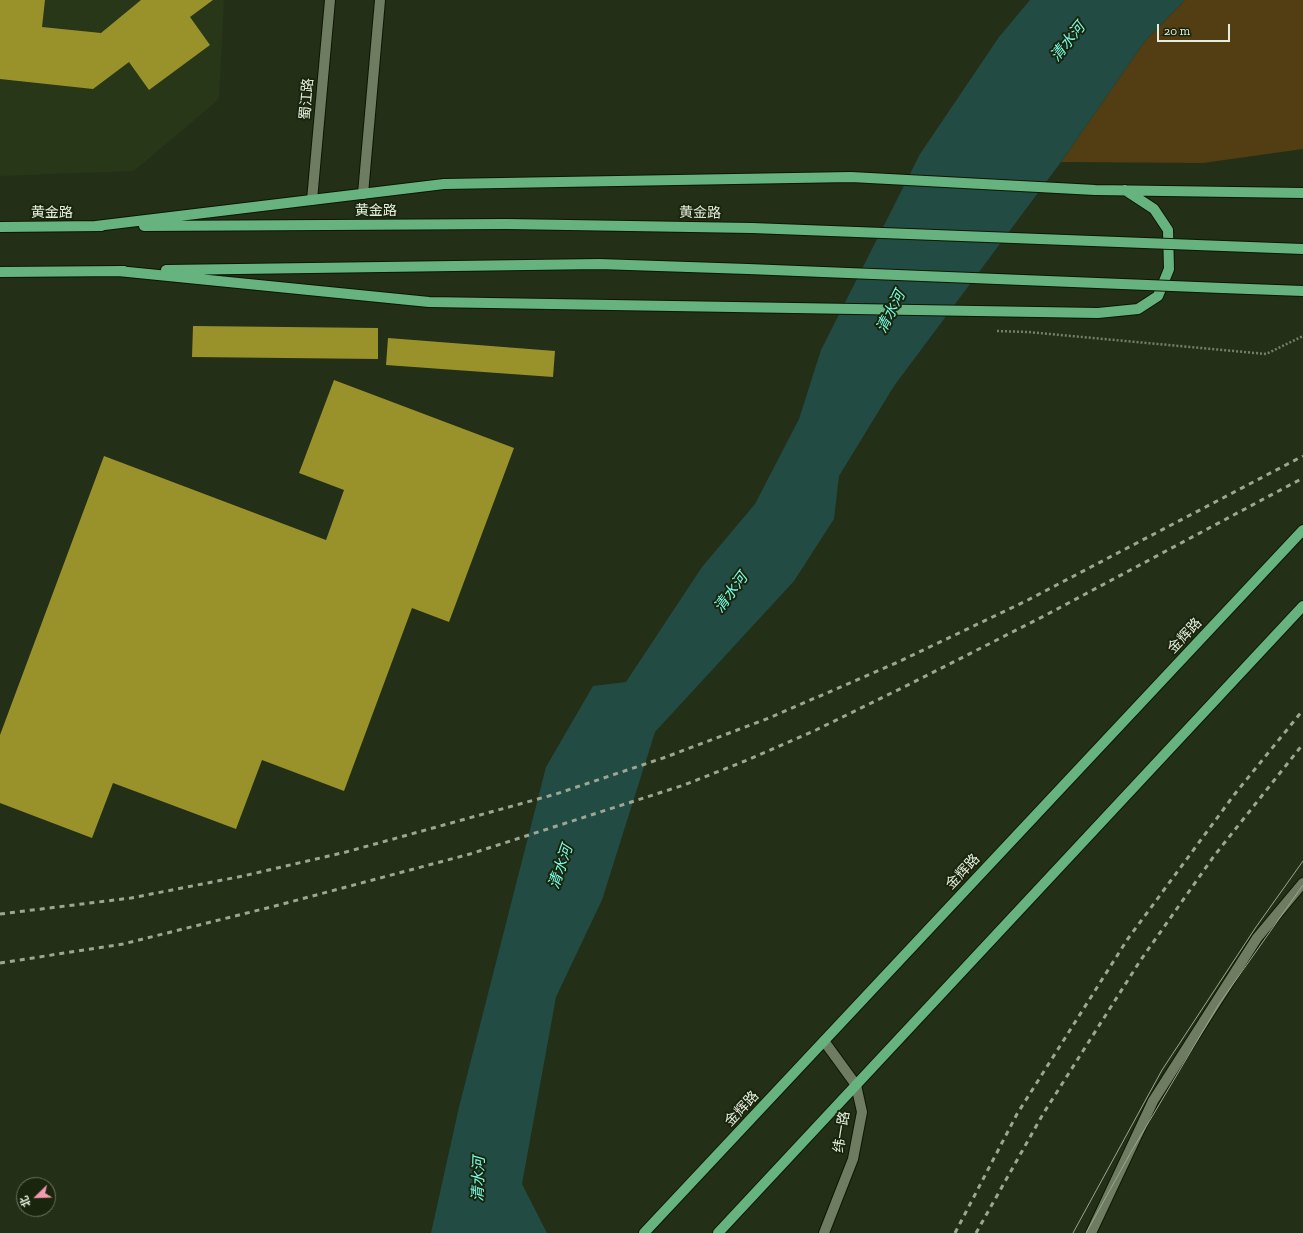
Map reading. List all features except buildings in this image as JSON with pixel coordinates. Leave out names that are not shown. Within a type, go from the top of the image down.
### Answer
[{"type":"main road","points":[[96,226],[444,184],[851,177],[1095,190],[1303,193]]},
{"type":"main road","points":[[118,271],[429,302],[1098,313],[1138,309],[1158,296],[1170,269],[1168,230],[1154,209],[1125,190]]},
{"type":"main road","name":"黄金路","points":[[0,227],[507,224],[752,228],[1303,248]]},
{"type":"main road","points":[[0,272],[600,264],[1303,291]]},
{"type":"main road","name":"金辉路","points":[[644,1233],[1303,530]]},
{"type":"main road","points":[[718,1233],[1303,606]]},
{"type":"street","name":"蜀江路","points":[[312,200],[330,0]]},
{"type":"street","points":[[363,194],[380,0]]},
{"type":"street","points":[[1091,1233],[1153,1101],[1257,938],[1303,883]]},
{"type":"street","name":"纬一路","points":[[824,1041],[856,1085],[862,1112],[853,1159],[824,1233]]},
{"type":"path","points":[[1028,332],[1266,354],[1303,336]]},
{"type":"shaded area","points":[[0,0],[224,0],[219,99],[134,171],[0,176]]},
{"type":"shaded area","points":[[1185,0],[1303,0],[1303,149],[1203,163],[1061,162],[1145,41]]},
{"type":"water","name":"清水河","points":[[1030,0],[1185,0],[1145,41],[1061,162],[894,386],[839,476],[834,519],[794,581],[655,732],[602,900],[556,997],[522,1184],[547,1233],[431,1233],[459,1107],[546,767],[593,686],[626,682],[702,567],[755,504],[799,419],[821,350],[920,154],[999,37]]},
{"type":"tram line","points":[[1073,1233],[1162,1070],[1256,927],[1303,861]]},
{"type":"tram line","points":[[1086,1233],[1131,1152],[1219,1004],[1303,885]]},
{"type":"railway","points":[[0,914],[131,898],[243,876],[346,852],[556,794],[666,757],[769,718],[896,663],[1026,601],[1303,456]]},
{"type":"railway","points":[[0,963],[123,944],[275,906],[470,854],[684,785],[745,761],[816,730],[910,684],[1046,615],[1303,478]]},
{"type":"railway","points":[[955,1233],[1017,1114],[1127,940],[1234,795],[1303,710]]},
{"type":"railway","points":[[976,1233],[1043,1114],[1140,961],[1214,856],[1303,744]]}]
